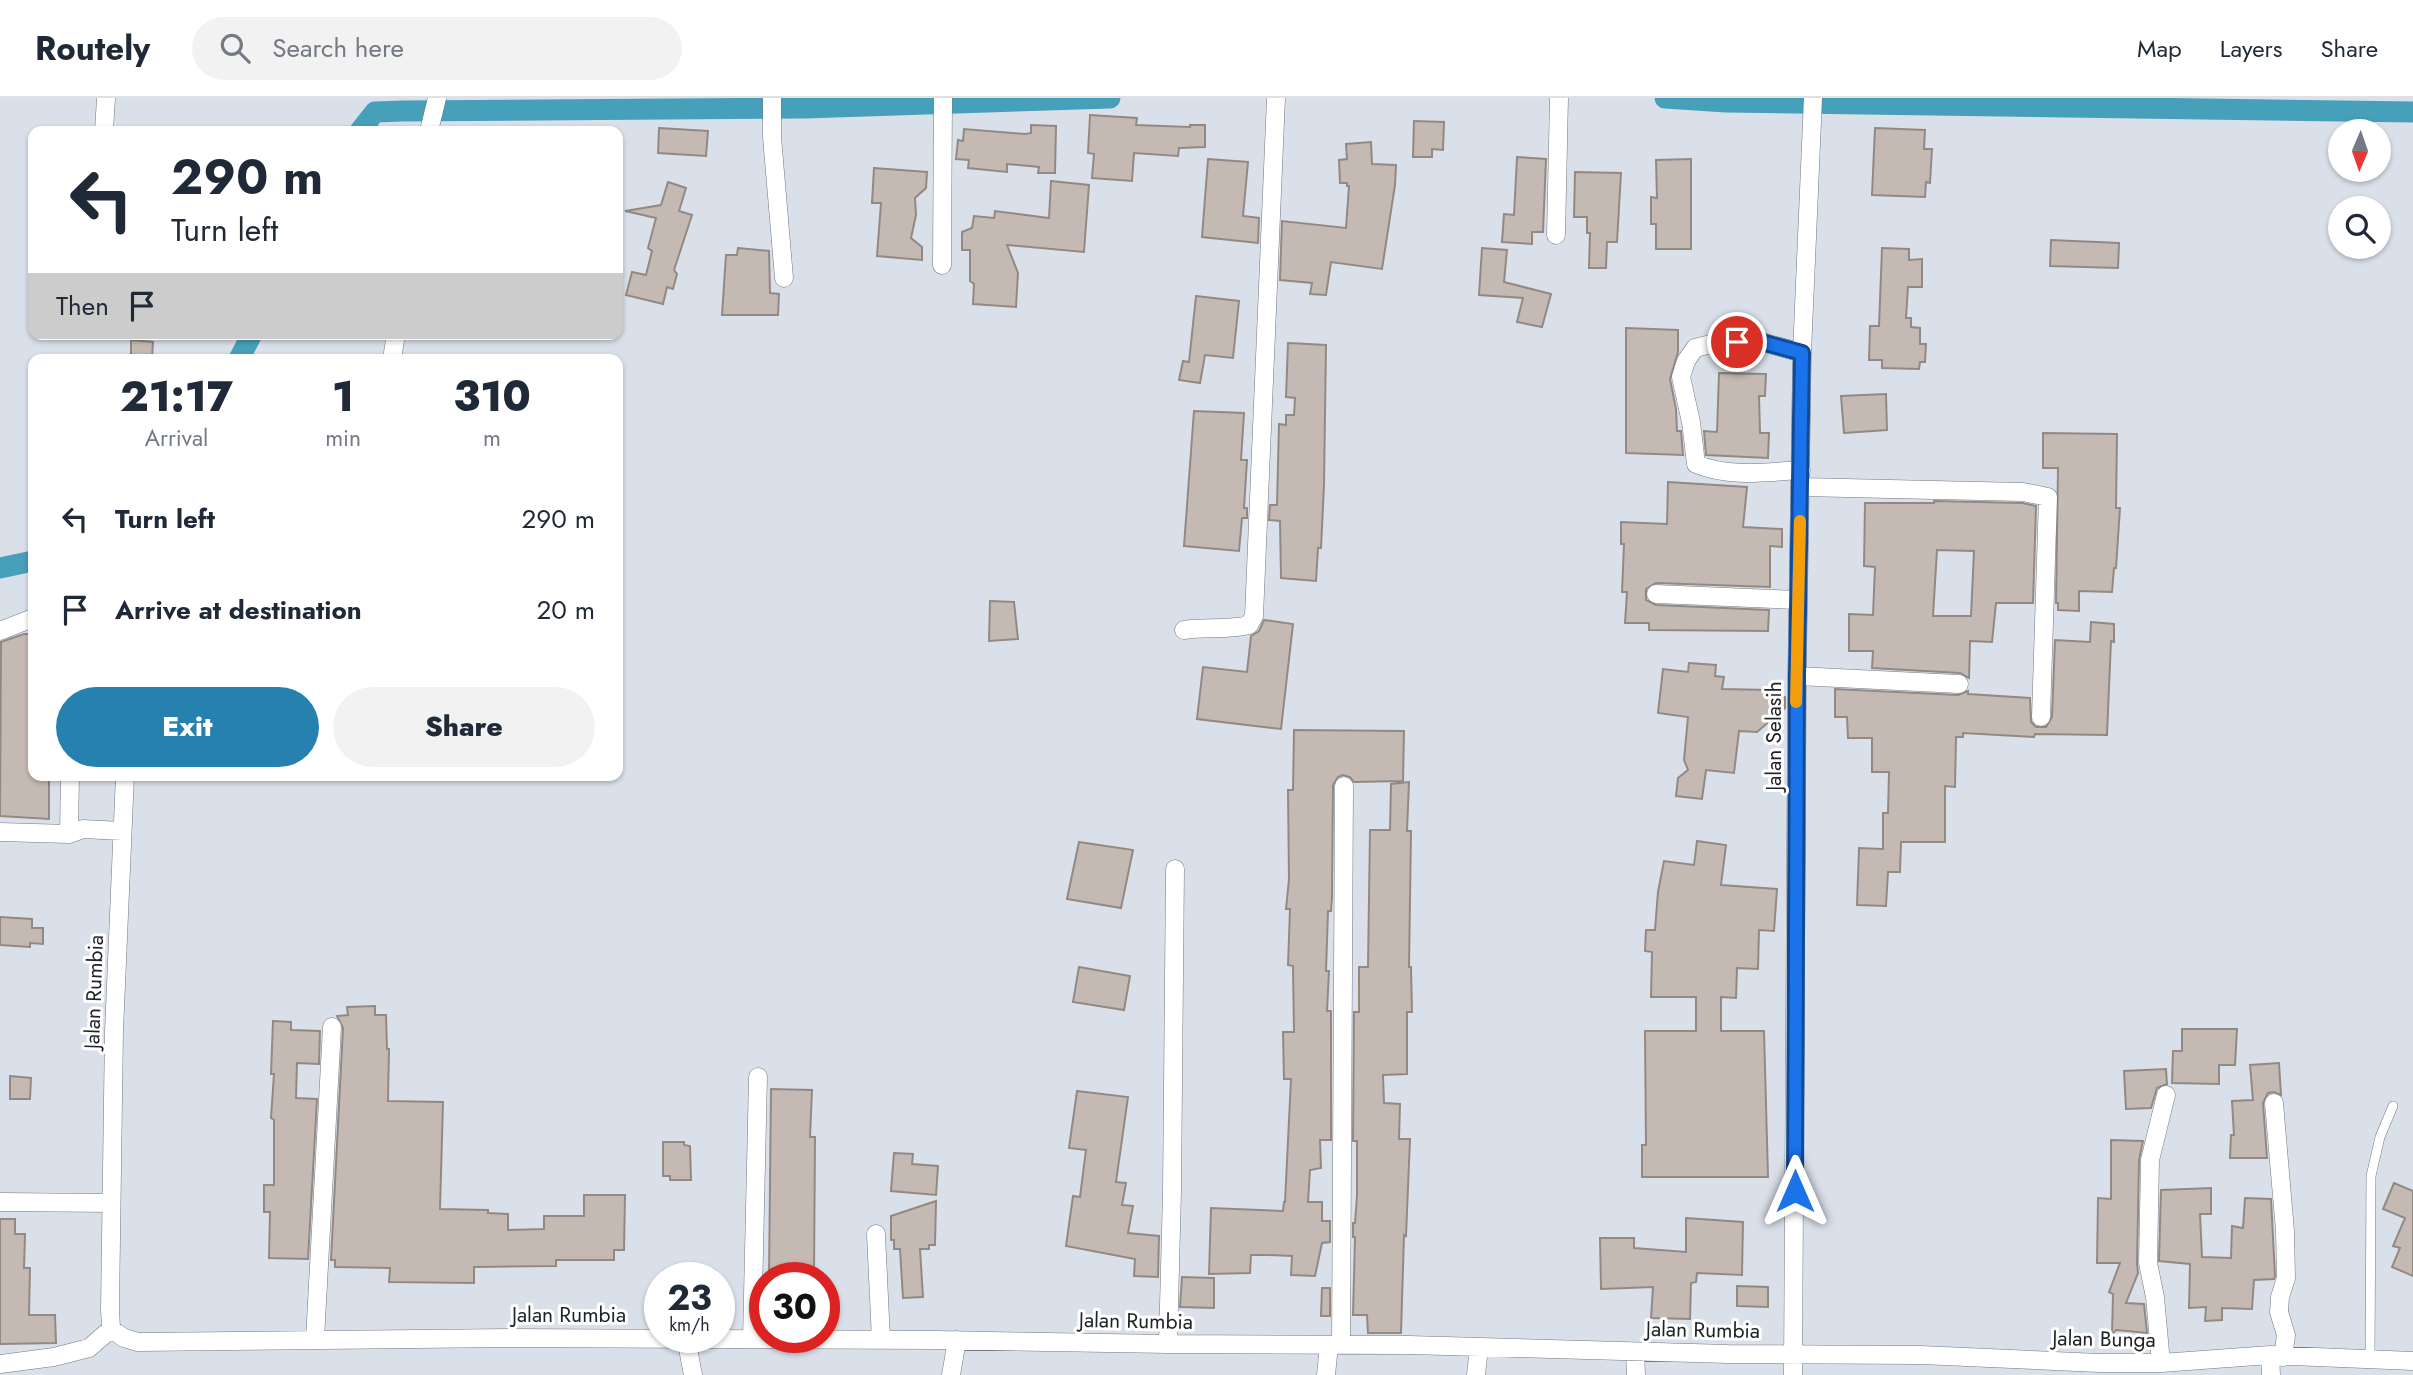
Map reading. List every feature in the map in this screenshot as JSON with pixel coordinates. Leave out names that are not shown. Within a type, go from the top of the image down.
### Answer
[{"type":"street","points":[[104,126],[106,98]]},
{"type":"street","points":[[430,126],[438,98]]},
{"type":"street","points":[[772,98],[772,137],[784,278]]},
{"type":"street","points":[[942,265],[943,98]]},
{"type":"street","name":"Jalan Selasih","points":[[1793,1375],[1798,600],[1802,353],[1813,98]]},
{"type":"street","points":[[1184,630],[1204,627],[1234,629],[1249,625],[1254,616],[1275,106]]},
{"type":"street","points":[[1556,235],[1559,106]]},
{"type":"street","points":[[1802,353],[1758,341],[1715,343],[1695,348],[1686,361],[1681,377],[1691,422],[1696,464],[1713,471],[1738,474],[2023,492],[2048,497],[2041,718]]},
{"type":"street","points":[[1656,594],[1798,600]]},
{"type":"street","points":[[0,631],[28,620]]},
{"type":"street","points":[[1797,676],[1959,684]]},
{"type":"street","points":[[69,834],[70,781]]},
{"type":"street","name":"Jalan Rumbia","points":[[125,781],[114,1031],[111,1329],[124,1338],[138,1342],[644,1338]]},
{"type":"street","points":[[1326,1375],[1335,1345],[1344,786]]},
{"type":"street","points":[[0,832],[69,834],[83,829],[122,831]]},
{"type":"street","points":[[1168,1344],[1175,869]]},
{"type":"street","points":[[315,1339],[332,1027]]},
{"type":"street","points":[[754,1262],[758,1077]]},
{"type":"street","points":[[2161,1363],[2148,1251],[2150,1160],[2166,1095]]},
{"type":"street","points":[[2271,1375],[2286,1335],[2279,1312],[2286,1278],[2285,1231],[2274,1103]]},
{"type":"street","points":[[0,1202],[111,1203]]},
{"type":"street","points":[[876,1234],[881,1340]]},
{"type":"street","points":[[0,1364],[54,1357],[89,1348],[111,1329]]},
{"type":"street","name":"Jalan Rumbia","points":[[840,1340],[1479,1347],[1794,1354]]},
{"type":"street","points":[[951,1375],[957,1340]]},
{"type":"street","points":[[1476,1375],[1479,1347]]},
{"type":"street","points":[[1635,1352],[1636,1375]]},
{"type":"street","points":[[689,1353],[693,1375]]},
{"type":"street","name":"Jalan Bunga","points":[[1794,1354],[1921,1355],[2099,1369],[2142,1369],[2161,1363],[2277,1356],[2413,1361]]},
{"type":"lane","points":[[2370,1360],[2371,1176],[2380,1137],[2393,1106]]},
{"type":"building","points":[[1090,115],[1137,118],[1136,125],[1205,125],[1205,147],[1179,148],[1178,156],[1134,153],[1132,181],[1092,178],[1094,154],[1088,153]]},
{"type":"building","points":[[1414,121],[1444,122],[1443,150],[1432,149],[1432,157],[1413,157]]},
{"type":"building","points":[[1031,125],[1056,126],[1055,173],[1038,173],[1039,167],[1007,164],[1007,172],[968,168],[969,160],[956,159],[958,140],[963,141],[964,129],[1025,134],[1031,133]]},
{"type":"building","points":[[659,128],[708,131],[706,156],[658,153]]},
{"type":"building","points":[[1875,128],[1925,130],[1924,149],[1932,149],[1930,183],[1926,182],[1925,197],[1872,195]]},
{"type":"building","points":[[1371,142],[1372,164],[1396,165],[1382,269],[1331,262],[1326,295],[1310,294],[1312,283],[1280,280],[1282,221],[1346,228],[1349,186],[1347,183],[1340,183],[1339,160],[1347,159],[1346,144]]},
{"type":"building","points":[[1517,157],[1546,159],[1543,232],[1532,232],[1532,244],[1502,242],[1504,214],[1514,215]]},
{"type":"building","points":[[1208,159],[1248,162],[1243,216],[1259,218],[1258,243],[1202,237]]},
{"type":"building","points":[[1691,159],[1691,249],[1656,249],[1656,224],[1651,224],[1651,197],[1657,198],[1656,160]]},
{"type":"building","points":[[874,168],[927,172],[926,188],[915,198],[916,215],[911,238],[922,247],[922,260],[877,256],[881,203],[872,203]]},
{"type":"building","points":[[1575,172],[1621,173],[1617,242],[1607,242],[1606,268],[1589,268],[1590,233],[1587,233],[1587,217],[1574,217]]},
{"type":"building","points":[[1051,181],[1089,185],[1084,252],[1007,245],[1018,273],[1016,307],[973,304],[974,284],[970,281],[970,250],[962,250],[962,232],[972,228],[974,216],[994,218],[995,211],[1049,218]]},
{"type":"building","points":[[668,182],[686,188],[679,211],[692,215],[674,270],[677,274],[673,289],[667,287],[663,304],[626,295],[632,272],[646,275],[652,251],[648,248],[656,218],[625,211],[661,205]]},
{"type":"building","points":[[2051,240],[2119,243],[2118,268],[2050,266]]},
{"type":"building","points":[[738,248],[769,251],[770,293],[779,294],[778,315],[722,315],[726,255],[737,255]]},
{"type":"building","points":[[1482,248],[1507,250],[1504,282],[1551,294],[1542,327],[1517,322],[1523,298],[1479,295]]},
{"type":"building","points":[[1882,248],[1909,249],[1909,260],[1922,259],[1922,287],[1908,287],[1906,318],[1911,318],[1911,327],[1920,328],[1920,344],[1926,344],[1925,362],[1920,362],[1919,369],[1882,368],[1882,360],[1869,360],[1870,326],[1879,326]]},
{"type":"building","points":[[1196,296],[1239,301],[1233,358],[1205,355],[1200,383],[1179,380],[1183,361],[1189,362]]},
{"type":"building","points":[[1626,328],[1678,330],[1678,352],[1670,379],[1683,455],[1626,453]]},
{"type":"building","points":[[131,340],[153,342],[152,354],[131,354]]},
{"type":"building","points":[[1288,343],[1326,345],[1324,485],[1321,548],[1318,548],[1316,581],[1281,578],[1280,521],[1269,520],[1270,505],[1277,505],[1279,424],[1286,425],[1286,415],[1294,415],[1295,398],[1286,397]]},
{"type":"building","points":[[1719,373],[1766,374],[1765,396],[1759,396],[1760,433],[1769,433],[1768,458],[1706,455],[1704,431],[1717,432]]},
{"type":"building","points":[[1886,394],[1887,430],[1844,433],[1841,396]]},
{"type":"building","points":[[1194,411],[1244,413],[1241,460],[1247,460],[1244,508],[1247,508],[1247,518],[1242,518],[1239,551],[1184,546]]},
{"type":"building","points":[[2043,433],[2117,434],[2116,508],[2120,508],[2112,592],[2079,591],[2079,611],[2058,610],[2056,603],[2058,468],[2043,468]]},
{"type":"building","points":[[1668,482],[1747,487],[1743,527],[1782,529],[1782,547],[1770,546],[1770,587],[1656,583],[1646,589],[1646,600],[1656,605],[1769,610],[1768,631],[1649,630],[1649,623],[1625,623],[1627,592],[1622,592],[1624,544],[1621,544],[1621,522],[1667,524]]},
{"type":"building","points":[[1865,503],[2022,503],[2036,506],[2033,603],[1996,603],[1992,642],[1970,641],[1969,678],[1960,673],[1872,668],[1873,651],[1849,651],[1849,614],[1873,615],[1875,567],[1864,566]],"holes":[[[1937,550],[1974,551],[1971,616],[1933,616]]]},
{"type":"building","points":[[990,601],[1014,602],[1018,639],[989,641]]},
{"type":"building","points":[[1264,620],[1293,624],[1281,729],[1197,719],[1203,667],[1247,672],[1251,636],[1259,631]]},
{"type":"building","points":[[2091,622],[2114,624],[2107,735],[2035,734],[2034,737],[1963,733],[1963,737],[1956,737],[1955,787],[1945,786],[1945,842],[1901,842],[1900,872],[1888,872],[1886,906],[1857,905],[1859,848],[1883,849],[1883,813],[1888,813],[1889,772],[1872,772],[1872,738],[1848,738],[1847,717],[1835,717],[1835,689],[1958,695],[1968,691],[1968,694],[2030,698],[2031,722],[2036,727],[2046,727],[2052,717],[2055,640],[2090,642]]},
{"type":"building","points":[[28,634],[28,781],[49,781],[49,819],[0,816],[1,642]]},
{"type":"building","points":[[1689,663],[1716,665],[1715,676],[1724,677],[1722,689],[1771,690],[1785,697],[1785,708],[1757,732],[1739,731],[1734,773],[1706,770],[1702,799],[1676,796],[1678,778],[1688,770],[1684,760],[1688,717],[1658,713],[1663,669],[1688,672]]},
{"type":"building","points":[[1294,730],[1404,731],[1403,781],[1354,782],[1343,775],[1338,777],[1333,785],[1332,897],[1331,911],[1328,911],[1326,971],[1329,971],[1327,1011],[1331,1011],[1331,1140],[1320,1140],[1321,1168],[1310,1170],[1308,1202],[1322,1202],[1322,1221],[1330,1221],[1330,1242],[1322,1243],[1315,1276],[1291,1275],[1292,1256],[1268,1255],[1251,1255],[1250,1273],[1209,1274],[1211,1208],[1283,1211],[1285,1202],[1291,1079],[1284,1079],[1283,1032],[1294,1032],[1293,966],[1288,965],[1290,909],[1286,909],[1289,879],[1288,790],[1293,790]]},
{"type":"building","points":[[1409,782],[1407,831],[1411,831],[1409,967],[1412,1012],[1407,1012],[1407,1074],[1383,1075],[1384,1103],[1400,1104],[1399,1139],[1410,1139],[1401,1333],[1368,1333],[1367,1315],[1353,1315],[1353,1223],[1357,1196],[1357,1141],[1353,1141],[1354,1012],[1359,1012],[1359,967],[1368,967],[1370,830],[1390,830],[1391,784]]},
{"type":"building","points":[[1697,841],[1726,845],[1721,885],[1777,889],[1774,931],[1759,930],[1758,969],[1737,968],[1736,998],[1721,997],[1721,1031],[1764,1031],[1768,1177],[1642,1177],[1642,1145],[1646,1145],[1645,1031],[1696,1031],[1696,997],[1651,997],[1652,952],[1645,951],[1646,930],[1655,930],[1664,861],[1694,865]]},
{"type":"building","points":[[1079,842],[1133,850],[1121,908],[1067,899]]},
{"type":"building","points":[[0,917],[32,919],[32,928],[43,928],[43,944],[30,943],[30,947],[0,945]]},
{"type":"building","points":[[1079,967],[1130,976],[1124,1010],[1073,1002]]},
{"type":"building","points":[[375,1006],[375,1015],[386,1015],[389,1049],[388,1101],[443,1102],[440,1209],[488,1210],[488,1213],[508,1214],[508,1230],[544,1229],[544,1216],[584,1216],[584,1195],[625,1195],[624,1250],[614,1250],[614,1260],[556,1260],[556,1266],[474,1267],[474,1283],[389,1282],[390,1268],[335,1267],[335,1260],[331,1260],[343,1028],[337,1016],[348,1015],[347,1007]]},
{"type":"building","points":[[273,1021],[291,1022],[291,1030],[320,1031],[319,1064],[297,1063],[296,1098],[317,1099],[308,1259],[269,1258],[270,1212],[264,1212],[264,1185],[274,1185],[274,1120],[271,1118]]},
{"type":"building","points":[[2182,1029],[2237,1029],[2235,1065],[2219,1065],[2219,1084],[2172,1083],[2173,1051],[2182,1051]]},
{"type":"building","points":[[2279,1063],[2281,1095],[2268,1093],[2263,1103],[2267,1158],[2230,1158],[2231,1135],[2234,1135],[2232,1101],[2253,1100],[2250,1065]]},
{"type":"building","points":[[2166,1069],[2167,1084],[2157,1088],[2151,1108],[2126,1109],[2124,1071]]},
{"type":"building","points":[[10,1076],[31,1078],[30,1099],[10,1099]]},
{"type":"building","points":[[771,1089],[812,1090],[810,1137],[815,1137],[814,1262],[769,1262]]},
{"type":"building","points":[[1077,1091],[1128,1097],[1116,1182],[1126,1183],[1122,1205],[1133,1206],[1128,1233],[1159,1236],[1158,1277],[1134,1276],[1135,1259],[1066,1246],[1073,1196],[1080,1197],[1086,1150],[1069,1148]]},
{"type":"building","points":[[2111,1140],[2143,1141],[2139,1160],[2138,1273],[2126,1303],[2144,1304],[2147,1333],[2116,1330],[2112,1335],[2113,1294],[2109,1292],[2120,1263],[2097,1263],[2098,1198],[2111,1199]]},
{"type":"building","points":[[663,1142],[684,1142],[684,1145],[690,1146],[691,1180],[670,1180],[670,1176],[663,1176]]},
{"type":"building","points":[[894,1153],[913,1154],[912,1164],[938,1166],[936,1195],[891,1191]]},
{"type":"building","points":[[2394,1183],[2413,1191],[2413,1276],[2392,1267],[2400,1248],[2393,1246],[2405,1218],[2383,1209]]},
{"type":"building","points":[[2211,1188],[2211,1214],[2200,1214],[2202,1257],[2231,1258],[2232,1226],[2243,1228],[2245,1198],[2271,1199],[2275,1276],[2274,1279],[2254,1280],[2252,1309],[2222,1308],[2222,1320],[2205,1321],[2206,1307],[2189,1308],[2190,1264],[2159,1261],[2161,1190]]},
{"type":"building","points":[[936,1201],[935,1245],[929,1245],[929,1249],[920,1249],[923,1297],[903,1298],[900,1249],[894,1249],[894,1240],[891,1240],[891,1216]]},
{"type":"building","points":[[1686,1218],[1743,1222],[1742,1275],[1697,1273],[1696,1282],[1691,1283],[1690,1319],[1651,1318],[1653,1287],[1601,1289],[1600,1238],[1634,1238],[1634,1248],[1686,1252]]},
{"type":"building","points":[[0,1219],[15,1219],[15,1234],[25,1234],[24,1268],[30,1268],[29,1315],[55,1315],[56,1343],[0,1344]]},
{"type":"building","points":[[1182,1277],[1214,1278],[1214,1308],[1180,1307]]},
{"type":"building","points":[[1737,1286],[1768,1287],[1768,1307],[1737,1306]]},
{"type":"building","points":[[1322,1288],[1330,1288],[1330,1316],[1321,1316]]},
{"type":"waterway","points":[[364,126],[375,112],[805,108],[1110,98]]},
{"type":"waterway","points":[[1665,98],[1726,102],[2413,112]]},
{"type":"waterway","points":[[242,354],[249,340]]},
{"type":"waterway","points":[[0,568],[28,562]]},
{"type":"slow traffic","points":[[1796,702],[1800,521]]},
{"type":"route","points":[[1737,342],[1758,341],[1802,353],[1797,676],[1795,1191]]}]
